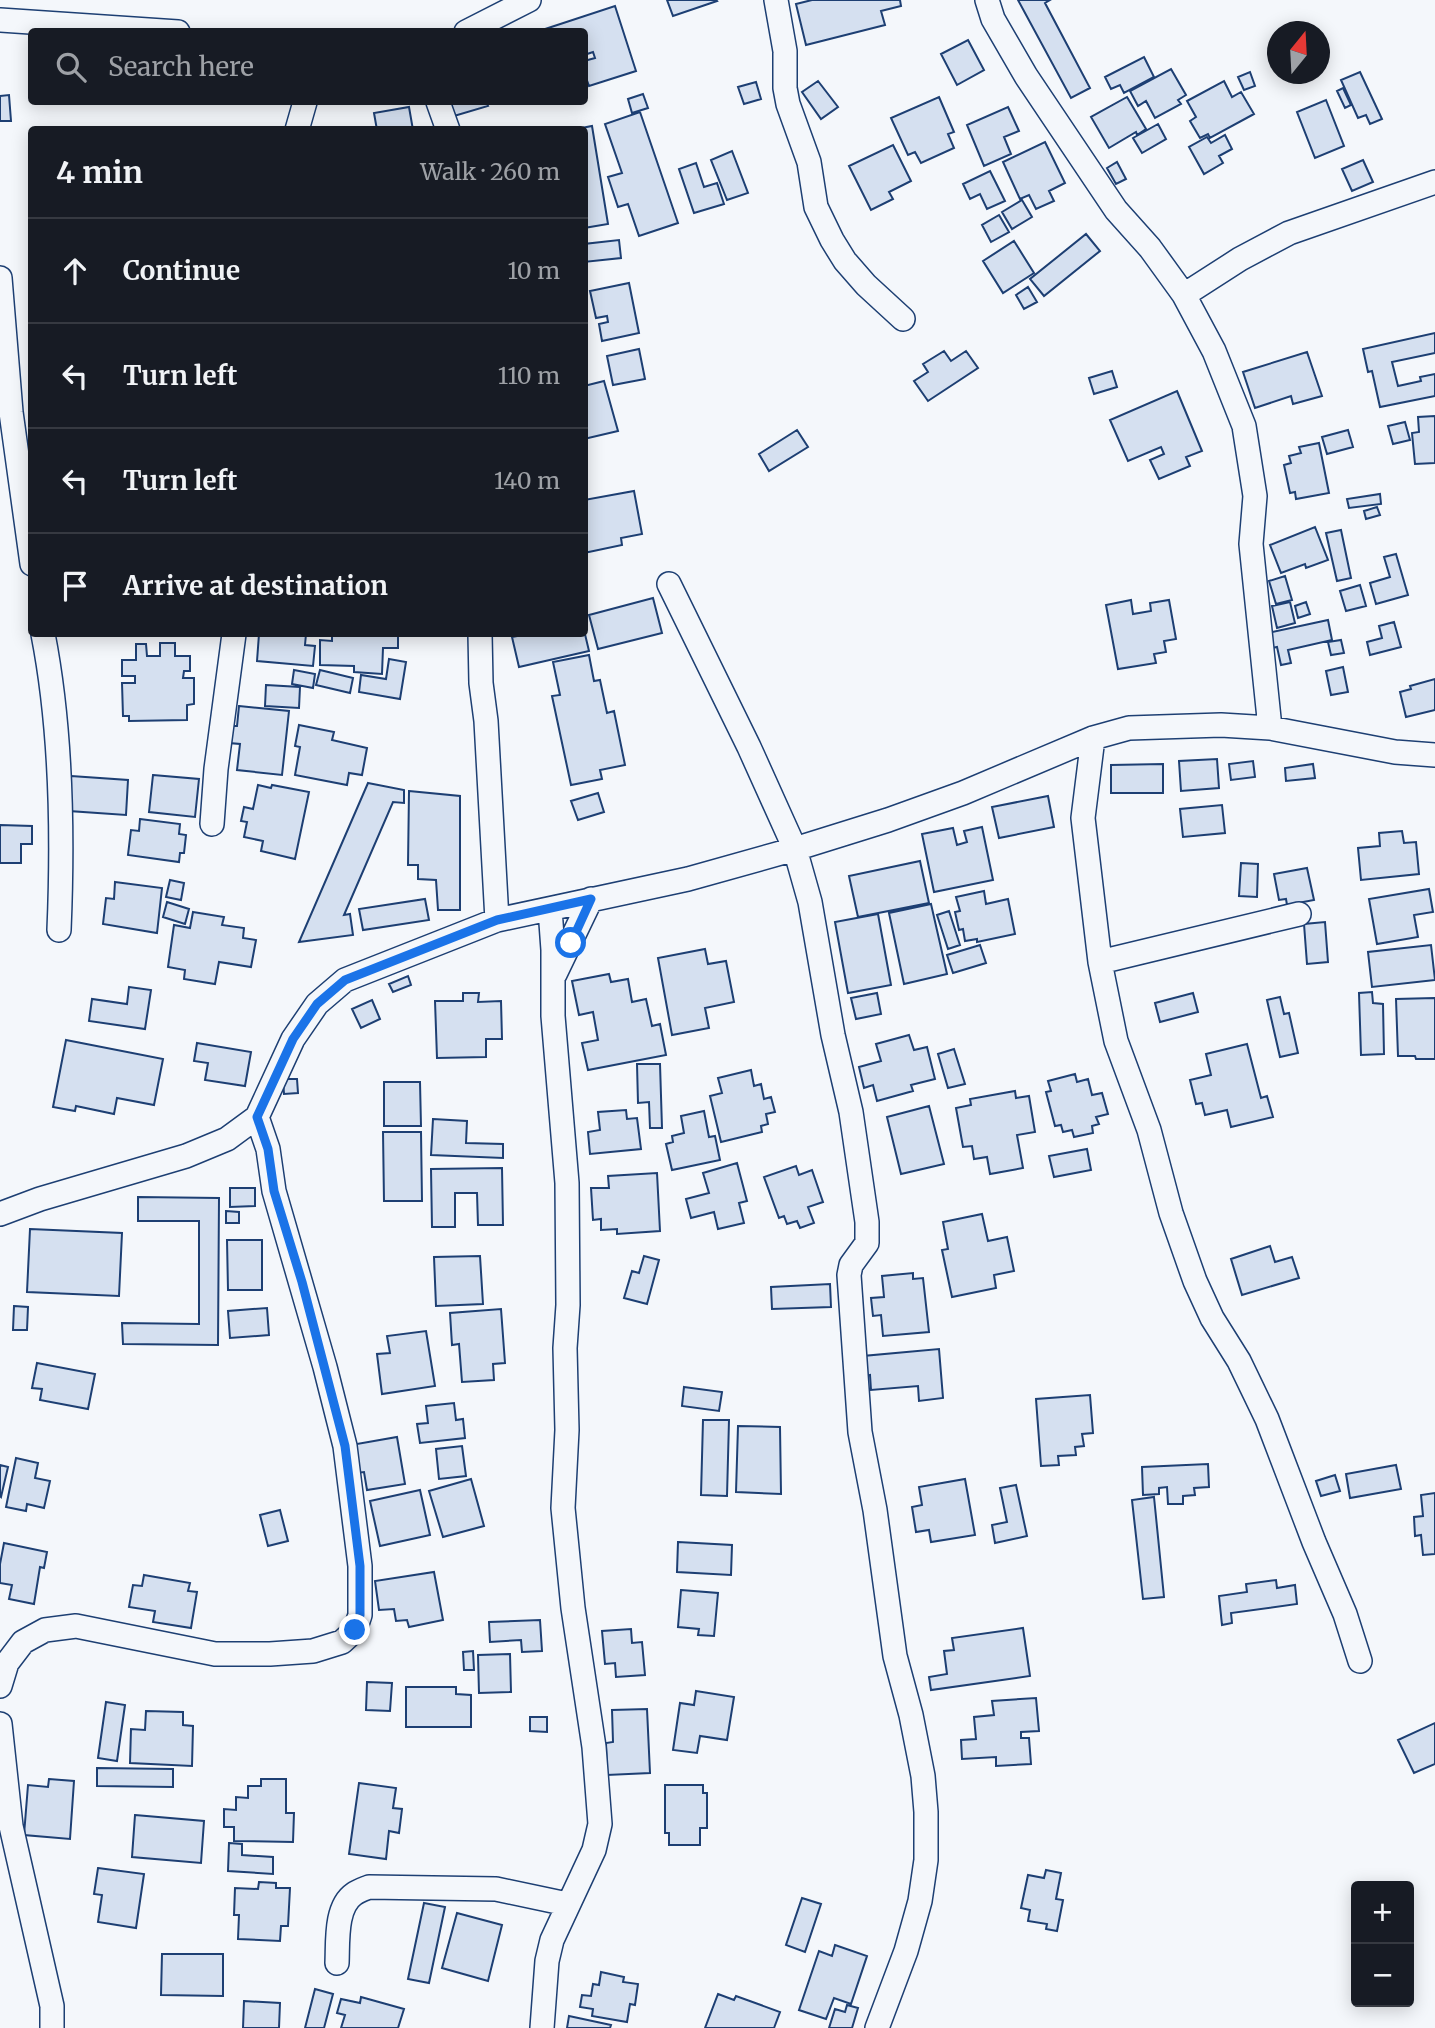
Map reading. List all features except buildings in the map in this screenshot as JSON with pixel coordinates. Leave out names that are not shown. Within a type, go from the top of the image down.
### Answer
[{"type":"street","points":[[474,28],[529,0]]},
{"type":"street","points":[[776,0],[785,51],[788,104],[809,162],[816,207],[845,261],[866,285],[903,319]]},
{"type":"street","points":[[987,0],[993,19],[1033,87],[1116,210],[1150,248],[1184,295],[1214,351],[1244,426],[1255,496],[1251,544],[1270,728]]},
{"type":"street","points":[[0,20],[119,28]]},
{"type":"street","points":[[299,126],[303,105]]},
{"type":"street","points":[[439,105],[447,126]]},
{"type":"street","points":[[1184,295],[1240,259],[1289,233],[1435,182]]},
{"type":"street","points":[[0,278],[5,412],[28,541]]},
{"type":"street","points":[[669,584],[749,747],[795,849],[810,902],[833,1035],[851,1112],[867,1222],[867,1243],[851,1265],[849,1275],[860,1432],[875,1510],[895,1656],[911,1715],[923,1776],[926,1812],[926,1860],[919,1901],[906,1951],[877,2028]]},
{"type":"street","points":[[43,637],[53,704],[57,765],[61,871],[59,930]]},
{"type":"street","points":[[212,824],[216,769],[234,637]]},
{"type":"street","points":[[480,637],[497,920]]},
{"type":"street","points":[[0,1214],[40,1199],[186,1156],[227,1139],[257,1117],[293,1039],[317,1004],[345,980],[497,920],[688,879],[795,849],[963,793],[1093,738],[1129,728],[1221,725],[1270,728],[1395,752],[1435,755]]},
{"type":"street","points":[[1093,738],[1083,818],[1100,962],[1116,1041],[1149,1130],[1171,1213],[1195,1281],[1267,1419],[1345,1614],[1360,1661]]},
{"type":"street","points":[[552,980],[591,899]]},
{"type":"street","points":[[542,2028],[547,1961],[552,1940],[594,1850],[600,1825],[594,1747],[573,1608],[563,1508],[567,1430],[567,1183],[553,1016],[550,909]]},
{"type":"street","points":[[1100,962],[1299,914]]},
{"type":"street","points":[[0,1686],[7,1663],[23,1642],[46,1630],[76,1626],[215,1654],[270,1654],[313,1651],[342,1642],[355,1630],[360,1615],[360,1566],[345,1446],[274,1191],[268,1149],[257,1117]]},
{"type":"street","points":[[0,1724],[6,1829],[52,2006],[52,2028]]},
{"type":"street","points":[[337,1963],[338,1930],[344,1905],[353,1894],[369,1887],[496,1889],[567,1904]]},
{"type":"route","points":[[355,1630],[360,1615],[360,1566],[345,1446],[302,1282],[274,1191],[268,1149],[257,1117],[293,1039],[317,1004],[345,980],[497,920],[591,899],[571,943]]}]
